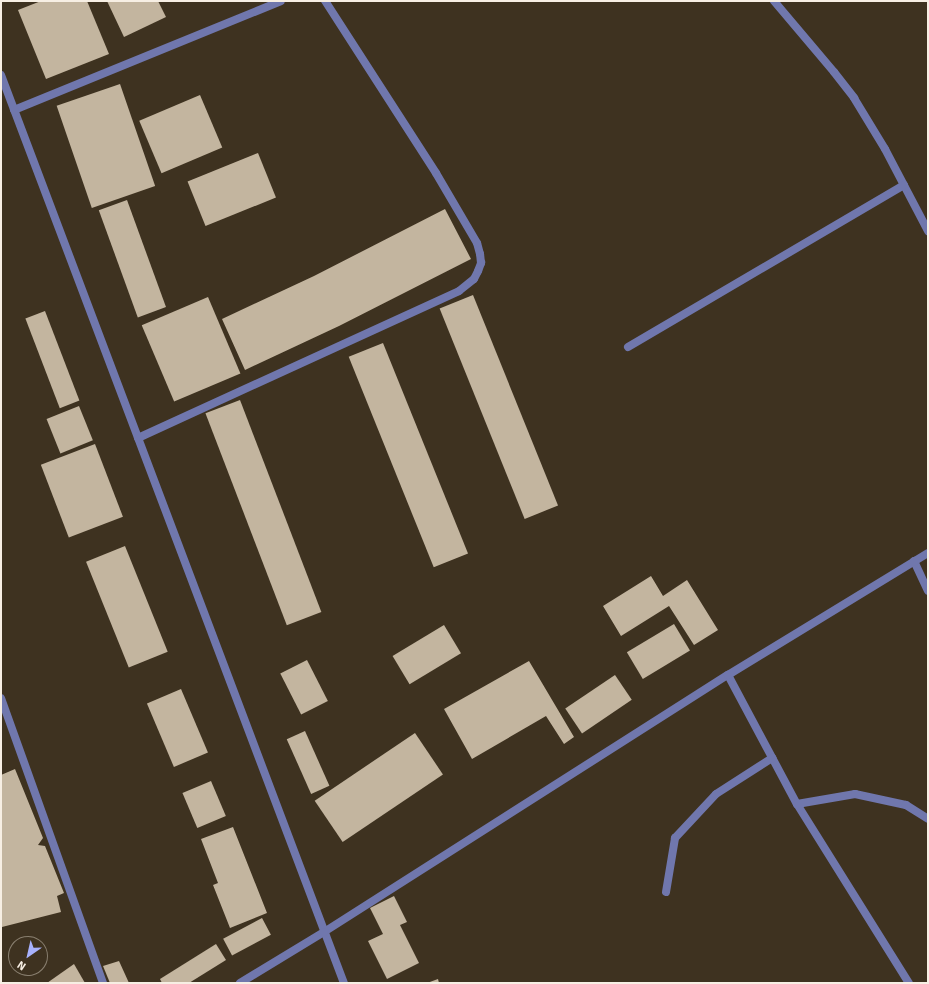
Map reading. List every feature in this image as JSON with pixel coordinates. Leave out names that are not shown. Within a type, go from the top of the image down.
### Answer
[{"type":"street","points":[[14,110],[281,1]]},
{"type":"street","points":[[138,438],[459,291],[468,286],[478,271],[481,263],[480,254],[476,244],[436,173],[325,1]]},
{"type":"street","points":[[774,1],[854,98],[881,142],[928,231]]},
{"type":"street","points":[[1,75],[344,983]]},
{"type":"street","points":[[628,347],[904,185]]},
{"type":"street","points":[[240,983],[324,932],[728,675],[928,553]]},
{"type":"street","points":[[914,561],[928,591]]},
{"type":"street","points":[[728,675],[797,804],[909,983]]},
{"type":"street","points":[[1,698],[103,983]]},
{"type":"street","points":[[666,892],[674,838],[716,794],[772,758]]},
{"type":"street","points":[[797,804],[855,794],[906,805],[928,819]]},
{"type":"building","points":[[41,1],[87,1],[109,54],[46,79],[18,10]]},
{"type":"building","points":[[107,1],[158,1],[166,17],[124,37]]},
{"type":"building","points":[[120,84],[155,186],[92,208],[57,106]]},
{"type":"building","points":[[200,95],[222,147],[162,173],[139,121]]},
{"type":"building","points":[[258,153],[276,198],[206,226],[188,181]]},
{"type":"building","points":[[127,200],[166,307],[138,317],[99,210]]},
{"type":"building","points":[[445,209],[471,259],[339,326],[245,370],[222,319],[314,276]]},
{"type":"building","points":[[473,295],[558,505],[525,519],[440,308]]},
{"type":"building","points":[[208,297],[240,373],[174,402],[142,325]]},
{"type":"building","points":[[45,311],[79,401],[60,408],[25,319]]},
{"type":"building","points":[[383,343],[468,553],[434,567],[349,357]]},
{"type":"building","points":[[240,400],[321,612],[287,625],[205,413]]},
{"type":"building","points":[[79,406],[93,440],[60,453],[47,419]]},
{"type":"building","points":[[95,444],[123,517],[69,538],[41,465]]},
{"type":"building","points":[[125,546],[168,652],[129,667],[86,562]]},
{"type":"building","points":[[651,576],[663,596],[687,580],[718,630],[694,645],[669,606],[621,636],[603,606]]},
{"type":"building","points":[[674,624],[690,651],[643,679],[627,652]]},
{"type":"building","points":[[444,625],[461,653],[410,684],[393,656]]},
{"type":"building","points":[[307,660],[328,701],[301,715],[280,674]]},
{"type":"building","points":[[529,661],[574,737],[564,744],[546,716],[472,759],[444,709]]},
{"type":"building","points":[[615,675],[632,700],[582,733],[565,709]]},
{"type":"building","points":[[181,689],[208,753],[174,767],[147,703]]},
{"type":"building","points":[[305,731],[329,786],[311,794],[287,739]]},
{"type":"building","points":[[415,733],[443,774],[343,842],[315,801]]},
{"type":"building","points":[[15,769],[43,838],[38,845],[45,846],[64,893],[57,896],[61,912],[2,927],[1,775]]},
{"type":"building","points":[[211,781],[226,816],[197,828],[182,793]]},
{"type":"building","points":[[233,827],[267,913],[230,928],[213,885],[218,883],[201,839]]},
{"type":"building","points":[[394,896],[407,922],[400,925],[419,963],[387,979],[368,941],[383,934],[370,908]]},
{"type":"building","points":[[262,918],[271,935],[232,955],[223,939]]},
{"type":"building","points":[[216,944],[226,960],[189,983],[162,983],[160,979]]},
{"type":"building","points":[[119,961],[129,983],[110,983],[103,966]]},
{"type":"building","points":[[74,964],[85,983],[47,983]]},
{"type":"building","points":[[438,979],[439,983],[427,983]]}]
